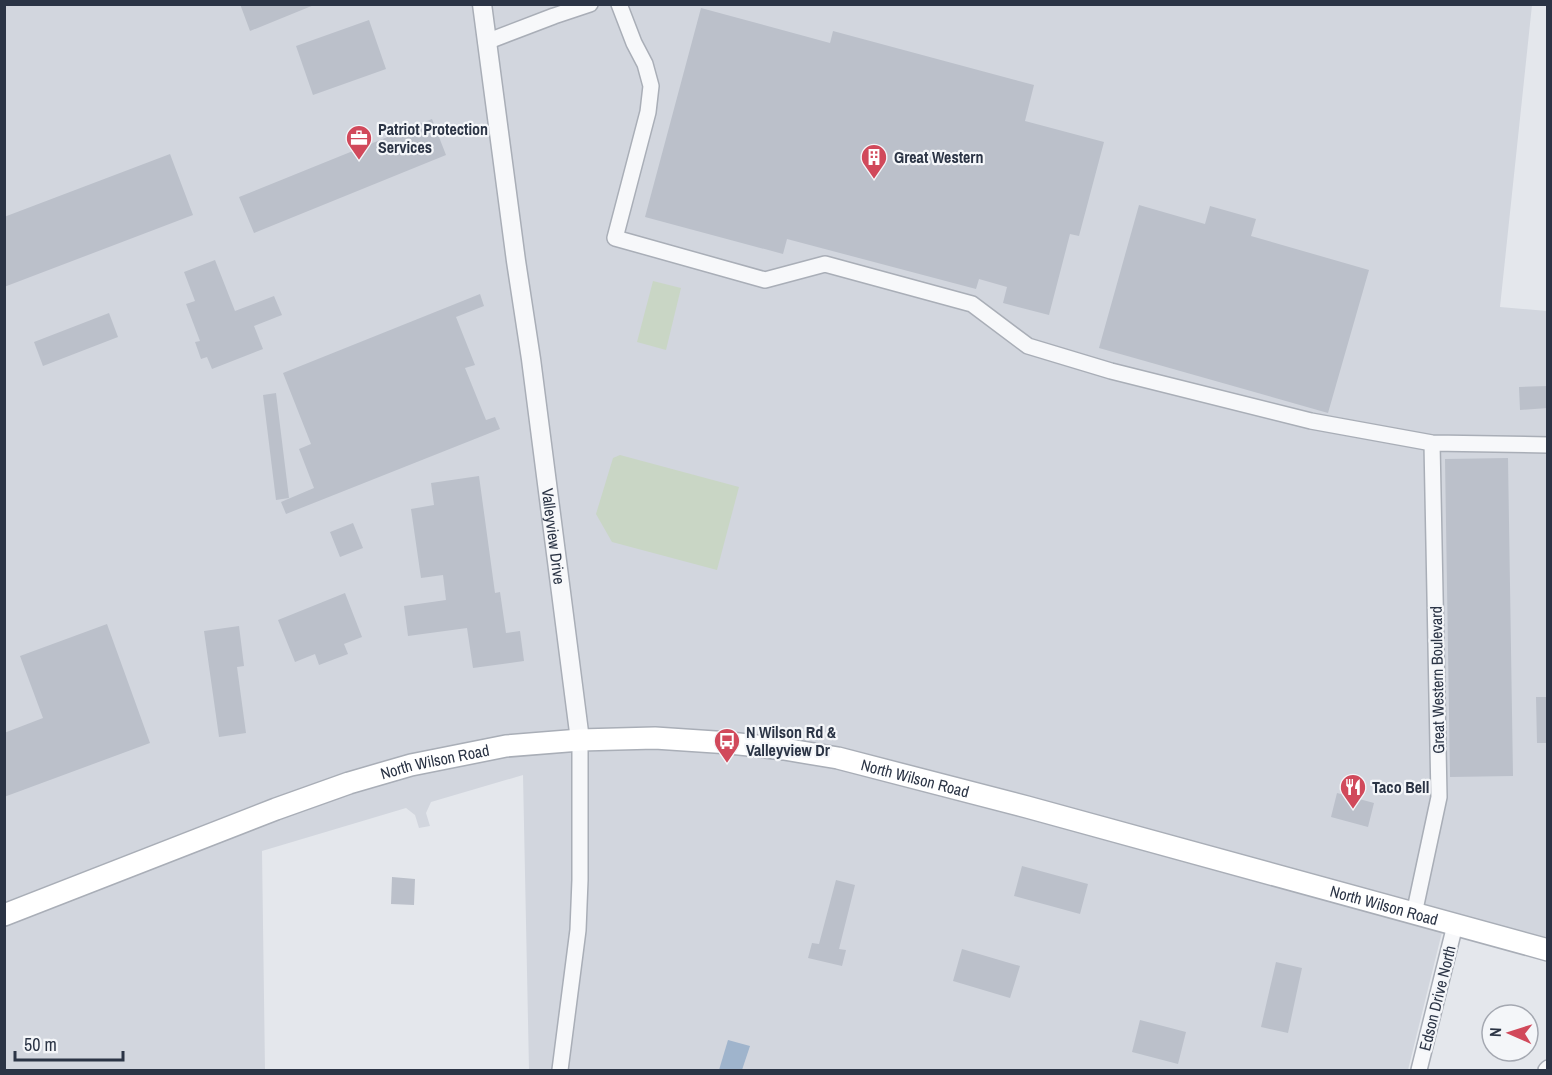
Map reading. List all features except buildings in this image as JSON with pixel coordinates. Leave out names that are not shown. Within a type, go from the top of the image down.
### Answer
[{"type":"main road","name":"North Wilson Road","points":[[4,915],[276,809],[349,783],[411,765],[506,746],[580,740],[655,738],[784,749],[838,758],[1548,950]]},
{"type":"street","name":"Valleyview Drive","points":[[482,4],[580,740],[578,930],[560,1071]]},
{"type":"street","points":[[486,42],[590,4]]},
{"type":"street","points":[[619,4],[645,64],[651,86],[648,112],[615,238],[765,280],[825,264],[972,304],[1028,345],[1111,371],[1311,421],[1432,443],[1548,445]]},
{"type":"street","name":"Great Western Boulevard","points":[[1414,914],[1439,797],[1432,443]]},
{"type":"street","name":"Edson Drive North","points":[[1419,1071],[1455,925]]},
{"type":"shaded area","points":[[5,5],[1532,5],[1500,307],[1547,311],[1547,946],[1445,920],[1408,1070],[529,1070],[523,775],[431,802],[426,813],[430,826],[419,828],[415,815],[406,808],[262,851],[265,1070],[5,1070]]},
{"type":"green space","points":[[653,281],[681,288],[666,350],[637,342]]},
{"type":"green space","points":[[620,455],[739,487],[717,570],[612,542],[596,514],[613,458]]},
{"type":"water","points":[[728,1040],[750,1046],[742,1070],[719,1070]]},
{"type":"place","name":"Patriot Protection Services","points":[[359,161]]},
{"type":"place","name":"Great Western","points":[[874,180]]},
{"type":"place","name":"N Wilson Rd & Valleyview Dr","points":[[727,764]]},
{"type":"place","name":"Taco Bell","points":[[1353,810]]}]
